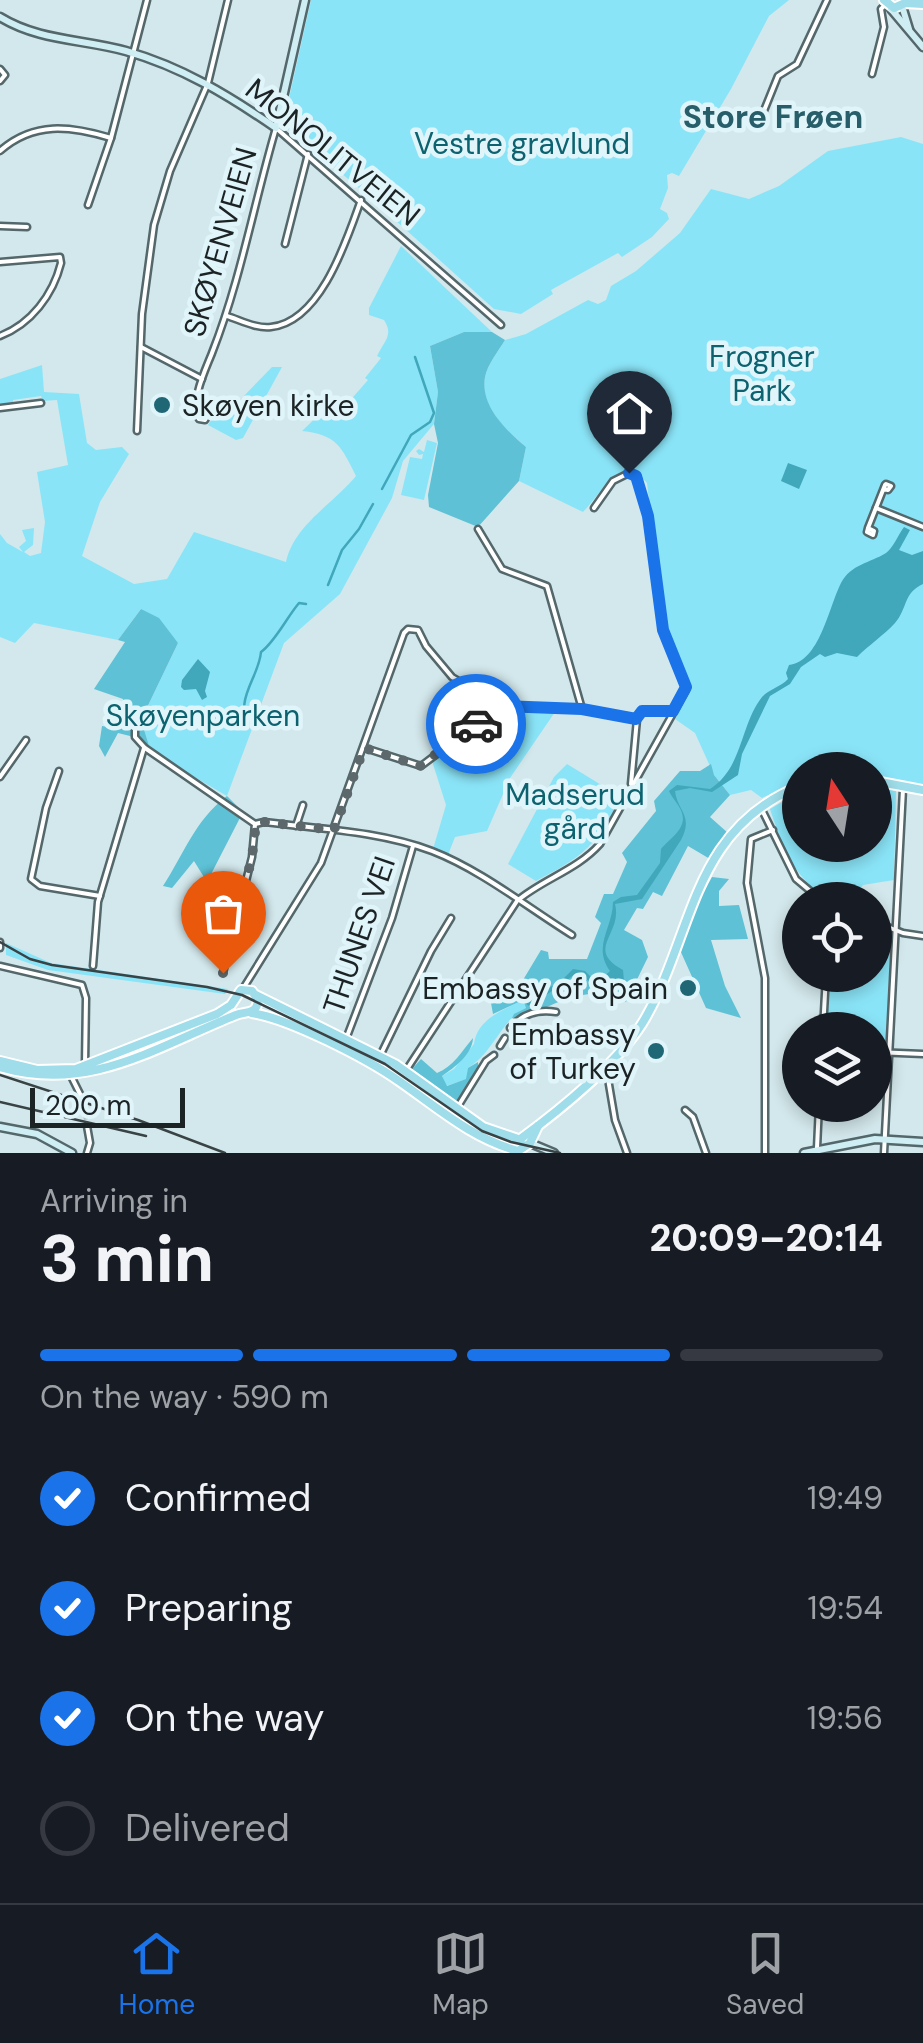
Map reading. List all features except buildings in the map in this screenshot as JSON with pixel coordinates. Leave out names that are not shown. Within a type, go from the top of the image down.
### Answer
[{"type":"main road","points":[[887,4],[923,4]]},
{"type":"main road","points":[[892,785],[923,790]]},
{"type":"main road","points":[[519,1140],[628,1045],[662,983],[704,874],[740,826],[782,796]]},
{"type":"main road","points":[[0,1064],[84,1071],[213,1016],[242,990],[380,1056],[483,1126],[530,1142]]},
{"type":"main road","points":[[0,1064],[36,1076],[71,1076],[246,1013],[258,1005],[255,994]]},
{"type":"main road","points":[[234,1000],[236,1008],[246,1013],[282,1022],[374,1065],[462,1127],[501,1149],[522,1152],[538,1126]]},
{"type":"street","points":[[88,205],[111,138],[147,0]]},
{"type":"street","points":[[137,430],[148,262],[158,210],[183,137],[208,83],[228,0]]},
{"type":"street","name":"SKØYENVEIEN","points":[[198,401],[202,379],[227,316],[276,128],[304,0]]},
{"type":"street","points":[[759,123],[778,76],[797,64],[827,0]]},
{"type":"street","points":[[904,3],[910,30]]},
{"type":"street","points":[[872,74],[884,27],[882,9],[887,4],[923,46]]},
{"type":"street","name":"MONOLITVEIEN","points":[[0,17],[34,33],[134,54],[208,83],[308,154],[501,325]]},
{"type":"street","points":[[0,69],[4,75],[0,81]]},
{"type":"street","points":[[0,151],[23,134],[50,128],[73,128],[111,138]]},
{"type":"street","points":[[285,244],[308,154]]},
{"type":"street","points":[[227,316],[266,328],[286,324],[314,301],[342,251],[361,199]]},
{"type":"street","points":[[0,226],[27,226]]},
{"type":"street","points":[[0,262],[60,257],[62,262],[46,298],[25,323],[0,336]]},
{"type":"street","name":"SKØYENVEIEN","points":[[141,347],[202,379]]},
{"type":"street","points":[[0,408],[41,403]]},
{"type":"street","points":[[406,1072],[516,901],[592,854],[686,687],[663,630],[648,516],[636,476],[629,473],[617,477],[594,508]]},
{"type":"street","points":[[868,528],[884,489]]},
{"type":"street","points":[[876,508],[923,527]]},
{"type":"street","points":[[478,528],[502,570],[547,586],[582,709]]},
{"type":"street","points":[[242,990],[315,874],[404,633],[412,628],[418,630],[452,677],[500,706],[582,709],[636,719]]},
{"type":"street","points":[[364,748],[420,766],[500,706]]},
{"type":"street","points":[[631,784],[636,719],[642,711],[673,711]]},
{"type":"street","points":[[135,729],[135,737],[144,748],[256,824],[334,830],[444,856],[572,935]]},
{"type":"street","points":[[0,777],[26,740]]},
{"type":"street","points":[[93,966],[100,896],[144,748]]},
{"type":"street","points":[[59,772],[44,813],[31,879],[40,886],[100,896]]},
{"type":"street","points":[[892,1012],[903,787]]},
{"type":"street","points":[[296,826],[304,805]]},
{"type":"street","points":[[761,808],[801,882]]},
{"type":"street","points":[[223,973],[252,857],[256,824]]},
{"type":"street","points":[[765,1153],[765,978],[746,871],[751,839],[773,830]]},
{"type":"street","name":"THUNES VEI","points":[[346,1039],[392,918],[414,846]]},
{"type":"street","points":[[380,1056],[451,918]]},
{"type":"street","points":[[892,928],[923,936]]},
{"type":"street","points":[[0,966],[82,986],[86,998],[80,1089]]},
{"type":"street","points":[[254,973],[255,994]]},
{"type":"street","points":[[510,1028],[540,1009],[556,1012]]},
{"type":"street","points":[[500,1046],[505,1038]]},
{"type":"street","points":[[892,1052],[923,1054]]},
{"type":"street","points":[[456,1110],[486,1061],[494,1055]]},
{"type":"street","points":[[606,1067],[615,1120],[627,1153]]},
{"type":"street","points":[[71,1076],[82,1098]]},
{"type":"street","points":[[684,1110],[693,1117],[706,1153]]},
{"type":"street","points":[[817,1152],[818,1122]]},
{"type":"street","points":[[884,1153],[885,1122]]},
{"type":"street","points":[[86,1126],[90,1144],[87,1153]]},
{"type":"street","points":[[0,1127],[37,1134],[72,1153]]},
{"type":"street","points":[[804,1153],[884,1138],[923,1142]]},
{"type":"street","points":[[530,1142],[552,1153]]},
{"type":"green space","name":"Vestre gravlund","points":[[311,0],[789,0],[769,16],[679,176],[667,175],[668,188],[660,209],[669,219],[652,237],[622,257],[618,253],[551,290],[553,294],[521,314],[494,309],[283,125]]},
{"type":"green space","name":"Frogner Park","points":[[901,137],[923,144],[923,785],[892,779],[892,752],[782,752],[782,789],[762,798],[751,790],[730,795],[714,775],[695,733],[675,719],[690,690],[662,612],[647,483],[629,472],[620,474],[583,512],[519,481],[526,447],[490,407],[484,388],[486,372],[505,340],[526,334],[588,300],[598,304],[606,300],[611,286],[636,271],[680,233],[711,189],[749,199],[779,186],[828,151]]},
{"type":"green space","name":"Skøyenparken","points":[[401,246],[492,332],[464,332],[430,346],[438,392],[434,424],[403,461],[392,498],[340,594],[284,643],[227,796],[151,752],[141,720],[178,643],[141,609],[118,640],[34,623],[15,643],[0,637],[0,534],[23,552],[19,547],[26,541],[22,530],[34,528],[33,545],[24,552],[30,556],[41,553],[45,522],[37,472],[68,465],[57,400],[43,401],[41,396],[0,405],[0,379],[42,365],[44,392],[79,394],[87,443],[96,450],[122,447],[129,454],[100,502],[82,556],[134,584],[167,579],[194,532],[286,562],[297,537],[356,476],[331,439],[302,431],[327,407],[340,412],[381,358],[377,356],[388,330],[384,320],[369,315],[369,308]]},
{"type":"green space","points":[[272,367],[282,367],[243,438],[236,440],[208,425],[221,405],[241,399]]},
{"type":"green space","points":[[427,440],[437,443],[424,500],[401,495],[410,457],[422,459],[423,454],[416,451],[424,452]]},
{"type":"green space","points":[[499,710],[555,712],[510,778],[487,831],[455,837],[448,855],[433,849],[446,805],[432,761]]},
{"type":"green space","name":"Madserud gård","points":[[567,764],[621,797],[604,828],[587,848],[536,881],[508,864],[554,777]]},
{"type":"green space","points":[[892,790],[896,791],[894,880],[807,882],[792,862],[892,862]]},
{"type":"green space","points":[[782,802],[782,841],[770,809]]},
{"type":"green space","points":[[6,943],[51,963],[228,989],[225,994],[48,970],[6,955]]},
{"type":"green space","points":[[829,992],[888,992],[887,1012],[828,1012]]},
{"type":"green space","points":[[523,1000],[526,1008],[510,1020],[468,1068],[467,1079],[446,1086],[442,1076],[454,1069],[474,1044],[480,1028],[499,1012]]},
{"type":"shaded area","points":[[464,332],[492,332],[505,340],[486,372],[486,398],[503,425],[526,447],[519,481],[478,527],[429,507],[428,495],[438,443],[434,424],[438,392],[430,346]]},
{"type":"shaded area","points":[[788,463],[807,470],[799,489],[781,481]]},
{"type":"shaded area","points":[[904,527],[910,530],[899,550],[912,555],[923,551],[923,584],[909,596],[895,623],[857,657],[820,654],[801,667],[790,684],[770,696],[742,754],[738,775],[712,792],[690,788],[675,791],[682,812],[669,791],[677,785],[710,789],[721,780],[762,697],[788,679],[789,665],[800,661],[816,644],[845,577],[886,553]]},
{"type":"shaded area","points":[[141,609],[159,618],[178,643],[141,720],[151,752],[130,736],[118,733],[105,757],[99,746],[102,726],[121,729],[123,699],[94,689],[125,642],[118,640]]},
{"type":"shaded area","points":[[198,659],[210,672],[207,697],[202,700],[196,689],[181,687]]},
{"type":"shaded area","points":[[711,764],[714,775],[730,795],[710,817],[728,833],[710,859],[688,846],[662,896],[653,892],[643,909],[637,908],[624,930],[642,940],[648,957],[626,1002],[614,996],[586,994],[558,1002],[520,1022],[512,1018],[526,1008],[523,1000],[493,1014],[491,1003],[514,995],[541,950],[548,952],[549,959],[587,959],[601,923],[595,917],[604,894],[613,894],[627,862],[622,853],[656,811],[654,801],[680,771],[700,771]]},
{"type":"shaded area","points":[[227,796],[243,812],[207,882],[194,861],[172,888],[163,886],[198,827]]},
{"type":"shaded area","points":[[682,812],[685,832],[642,899],[615,904],[614,924],[605,948],[606,955],[623,970],[620,989],[595,990],[586,978],[575,974],[529,1006],[525,1003],[530,996],[559,983],[573,969],[585,971],[597,983],[610,971],[603,945],[613,902],[637,895],[660,863],[661,849],[682,824]]},
{"type":"shaded area","points":[[712,877],[729,879],[719,891],[719,906],[739,905],[748,939],[711,940],[725,986],[741,1018],[706,1008],[680,950],[695,908]]},
{"type":"shaded area","points":[[473,1038],[466,1055],[442,1076],[447,1086],[466,1079],[468,1068],[478,1062],[479,1079],[461,1105],[412,1069],[421,1059],[437,1073],[443,1070]]},
{"type":"waterway","points":[[382,489],[411,435],[430,422],[434,413],[415,357]]},
{"type":"waterway","points":[[328,585],[342,550],[373,504]]},
{"type":"waterway","points":[[252,727],[246,718],[245,700],[261,652],[299,603],[306,604]]},
{"type":"tunnel","points":[[82,1098],[87,1126]]},
{"type":"tram line","points":[[0,942],[30,959],[52,965],[242,995],[385,1064],[482,1131],[560,1153]]},
{"type":"railway","points":[[0,1075],[225,1153]]},
{"type":"railway","points":[[0,1102],[146,1136]]},
{"type":"way so far","points":[[223,973],[252,857],[256,824],[334,830],[364,748],[420,766],[476,724]]},
{"type":"place","name":"Skøyen kirke","points":[[162,405]]},
{"type":"place","name":"Embassy of Spain","points":[[688,988]]},
{"type":"place","name":"Embassy of Turkey","points":[[656,1051]]},
{"type":"district","name":"Store Frøen","points":[[773,117]]},
{"type":"route","points":[[476,724],[500,706],[582,709],[636,719],[642,711],[673,711],[685,693],[685,682],[663,630],[648,516],[636,476],[629,473]]}]
